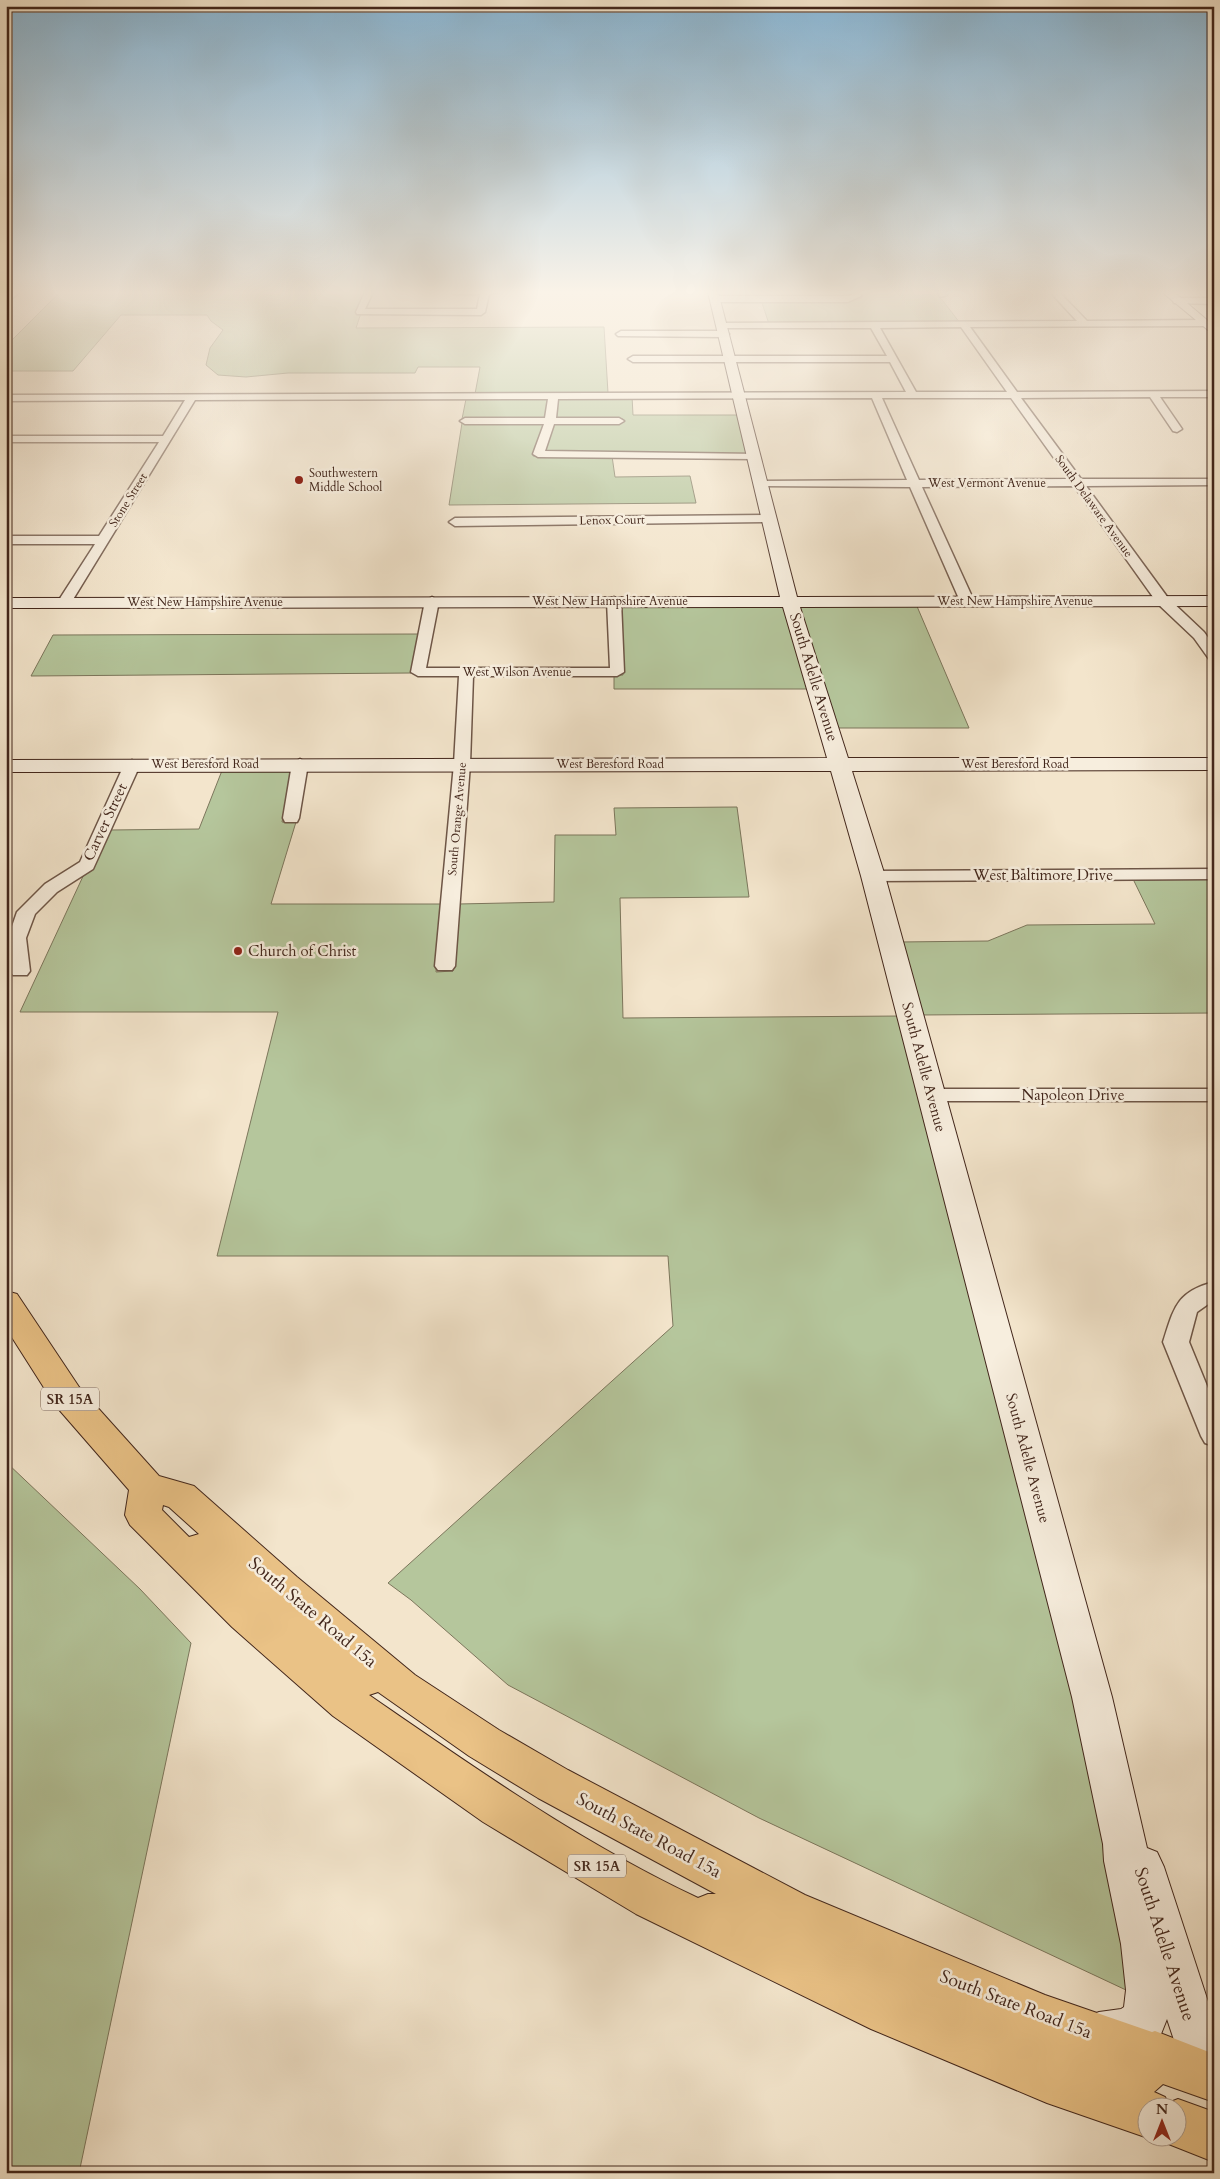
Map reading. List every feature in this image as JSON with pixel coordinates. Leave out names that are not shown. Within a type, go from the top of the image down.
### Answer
[{"type":"highway","name":"SR 15A","points":[[6,1302],[67,1396],[147,1487],[143,1514],[246,1616],[347,1703],[498,1808],[652,1899],[888,2012],[1046,2079],[1138,2111]]},
{"type":"highway","name":"South State Road 15a","points":[[147,1487],[181,1496],[284,1588],[401,1687],[484,1743],[553,1784],[789,1910],[1044,2018],[1214,2078]]},
{"type":"highway","points":[[183,1554],[202,1548],[213,1552],[330,1652],[390,1698],[443,1715]]},
{"type":"highway","points":[[685,1916],[732,1917],[799,1948],[1064,2060],[1118,2078],[1140,2074],[1155,2056]]},
{"type":"highway","points":[[1188,2128],[1214,2137]]},
{"type":"street","points":[[6,398],[562,394]]},
{"type":"street","name":"South Adelle Avenue","points":[[735,394],[790,601],[841,764],[932,1095],[1092,1697],[1125,1844],[1126,1861],[1148,1970],[1150,1996],[1142,2022],[1126,2032],[1098,2036]]},
{"type":"street","points":[[967,601],[875,394],[1214,394]]},
{"type":"street","name":"South Delaware Avenue","points":[[1014,394],[1162,601],[1199,635],[1214,656]]},
{"type":"street","points":[[1153,394],[1177,429]]},
{"type":"street","points":[[554,395],[550,421],[538,454],[753,456]]},
{"type":"street","name":"Stone Street","points":[[64,603],[192,397]]},
{"type":"street","points":[[466,421],[619,421]]},
{"type":"street","points":[[6,439],[166,439]]},
{"type":"street","name":"West Vermont Avenue","points":[[760,484],[1214,482]]},
{"type":"street","name":"Lenox Court","points":[[456,522],[769,519]]},
{"type":"street","points":[[6,540],[103,540]]},
{"type":"street","name":"West Wilson Avenue","points":[[432,602],[418,672],[617,672],[614,601]]},
{"type":"street","name":"West New Hampshire Avenue","points":[[6,603],[1214,601]]},
{"type":"street","name":"South Orange Avenue","points":[[445,966],[462,764],[466,672]]},
{"type":"street","points":[[290,818],[300,764]]},
{"type":"street","name":"West Beresford Road","points":[[6,766],[300,764],[1214,764]]},
{"type":"street","name":"Carver Street","points":[[20,971],[17,938],[26,912],[51,888],[87,865],[132,765]]},
{"type":"street","name":"West Baltimore Drive","points":[[873,876],[1214,874]]},
{"type":"street","name":"Napoleon Drive","points":[[932,1095],[1214,1095]]},
{"type":"street","points":[[1214,1290],[1199,1296],[1186,1308],[1176,1342],[1214,1436]]},
{"type":"street","name":"South Adelle Avenue","points":[[1125,1844],[1142,1866],[1197,2041],[1214,2072]]},
{"type":"green space","points":[[550,396],[545,420],[462,419],[466,399]]},
{"type":"green space","points":[[559,396],[632,396],[633,415],[739,415],[747,454],[543,452],[554,423],[624,422],[623,419],[555,420]]},
{"type":"green space","points":[[462,423],[544,423],[533,456],[612,456],[615,477],[690,476],[696,503],[449,505]]},
{"type":"green space","points":[[620,604],[785,604],[811,689],[614,689],[614,675],[623,675]]},
{"type":"green space","points":[[797,604],[916,604],[969,728],[837,728]]},
{"type":"green space","points":[[419,634],[411,673],[31,676],[53,635]]},
{"type":"green space","points":[[223,768],[292,768],[282,822],[296,822],[271,904],[442,904],[436,972],[453,971],[458,904],[554,902],[555,835],[616,835],[614,808],[737,807],[749,897],[620,898],[623,1018],[901,1016],[1158,2005],[759,1818],[508,1685],[411,1600],[388,1583],[673,1326],[668,1256],[217,1256],[278,1012],[20,1012],[85,872],[95,865],[110,830],[199,829]]},
{"type":"green space","points":[[1133,879],[1214,879],[1214,1013],[919,1015],[899,942],[988,941],[1027,925],[1155,924]]},
{"type":"green space","points":[[6,1462],[140,1589],[191,1643],[79,2173],[6,2173]]},
{"type":"place","name":"Southwestern Middle School","points":[[299,480]]},
{"type":"place","name":"Church of Christ","points":[[238,951]]}]
